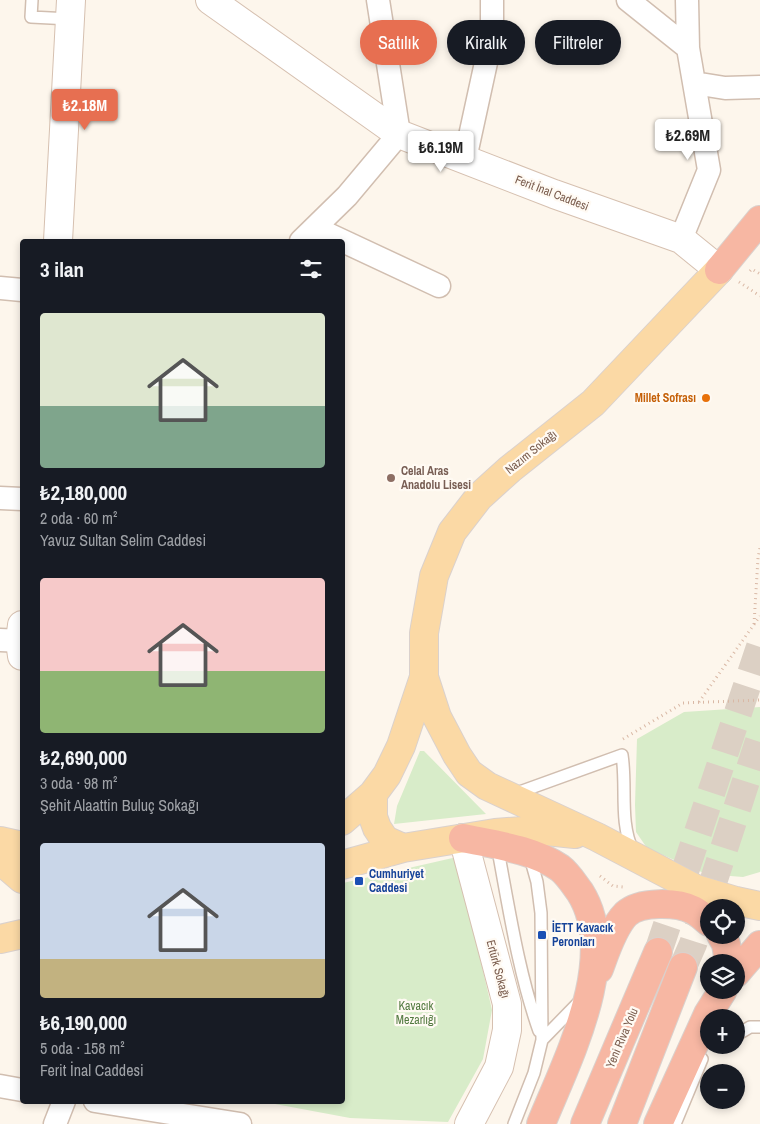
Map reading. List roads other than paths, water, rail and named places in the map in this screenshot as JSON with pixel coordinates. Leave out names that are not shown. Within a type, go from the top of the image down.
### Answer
[{"type":"highway","points":[[730,277],[760,220]]},
{"type":"highway","points":[[463,838],[498,845],[543,858],[562,869],[574,883],[590,915],[594,935],[594,963],[591,990]]},
{"type":"highway","points":[[542,1124],[575,1040],[607,947],[627,913],[643,906],[660,904],[693,910],[700,915]]},
{"type":"highway","points":[[745,962],[760,945]]},
{"type":"highway","name":"Yeni Riva Yolu","points":[[585,1124],[658,952]]},
{"type":"highway","points":[[622,1124],[683,967]]},
{"type":"highway","points":[[658,1124],[716,1005]]},
{"type":"main road","name":"Nazım Sokağı","points":[[424,677],[424,633],[434,576],[452,532],[479,497],[593,403],[730,277]]},
{"type":"main road","points":[[345,818],[373,794],[387,775],[401,746],[424,677]]},
{"type":"main road","points":[[424,677],[437,717],[457,755],[469,773],[486,786],[597,837],[696,889],[760,906]]},
{"type":"main road","points":[[373,794],[373,817],[377,828],[385,840],[403,848]]},
{"type":"main road","points":[[345,864],[403,848],[495,833],[536,830],[597,837]]},
{"type":"main road","points":[[0,841],[20,846]]},
{"type":"main road","points":[[0,860],[20,877]]},
{"type":"main road","points":[[0,939],[20,934]]},
{"type":"street","name":"Ferit İnal Caddesi","points":[[210,0],[399,134],[554,194],[681,239],[730,277]]},
{"type":"street","points":[[321,239],[308,234],[347,196],[399,134],[378,0]]},
{"type":"street","points":[[465,159],[492,35],[492,0]]},
{"type":"street","points":[[628,0],[688,48]]},
{"type":"street","points":[[681,239],[709,170],[688,48],[686,0]]},
{"type":"street","points":[[58,239],[74,6]]},
{"type":"street","points":[[694,84],[725,88],[760,87]]},
{"type":"street","points":[[345,249],[439,286]]},
{"type":"street","points":[[0,288],[20,290]]},
{"type":"street","points":[[0,498],[20,500]]},
{"type":"street","name":"Ertürk Sokağı","points":[[463,838],[507,1004],[507,1030],[499,1067],[469,1124]]},
{"type":"street","points":[[0,1086],[20,1090]]},
{"type":"street","points":[[55,1124],[63,1104]]},
{"type":"street","points":[[114,1104],[240,1124]]},
{"type":"lane","points":[[32,0],[31,17],[74,6]]},
{"type":"lane","points":[[507,797],[622,755],[624,768],[624,812],[628,840],[636,857]]},
{"type":"lane","points":[[498,845],[514,943],[529,1002],[542,1040]]},
{"type":"lane","points":[[514,1124],[534,1073],[542,1040],[541,913],[537,882],[529,853]]},
{"type":"lane","points":[[542,1040],[591,990]]},
{"type":"lane","points":[[745,1030],[750,1027],[760,1027]]},
{"type":"lane","points":[[675,1124],[704,1054]]},
{"type":"tunnel","points":[[658,952],[760,647]]},
{"type":"tunnel","points":[[683,967],[693,944],[760,738]]},
{"type":"place","name":"Millet Sofrası","points":[[706,398]]},
{"type":"place","name":"Celal Aras Anadolu Lisesi","points":[[391,478]]},
{"type":"place","name":"Cumhuriyet Caddesi","points":[[359,881]]},
{"type":"place","name":"İETT Kavacık Peronları","points":[[542,935]]},
{"type":"park label","name":"Kavacık Mezarlığı","points":[[416,1013]]}]
